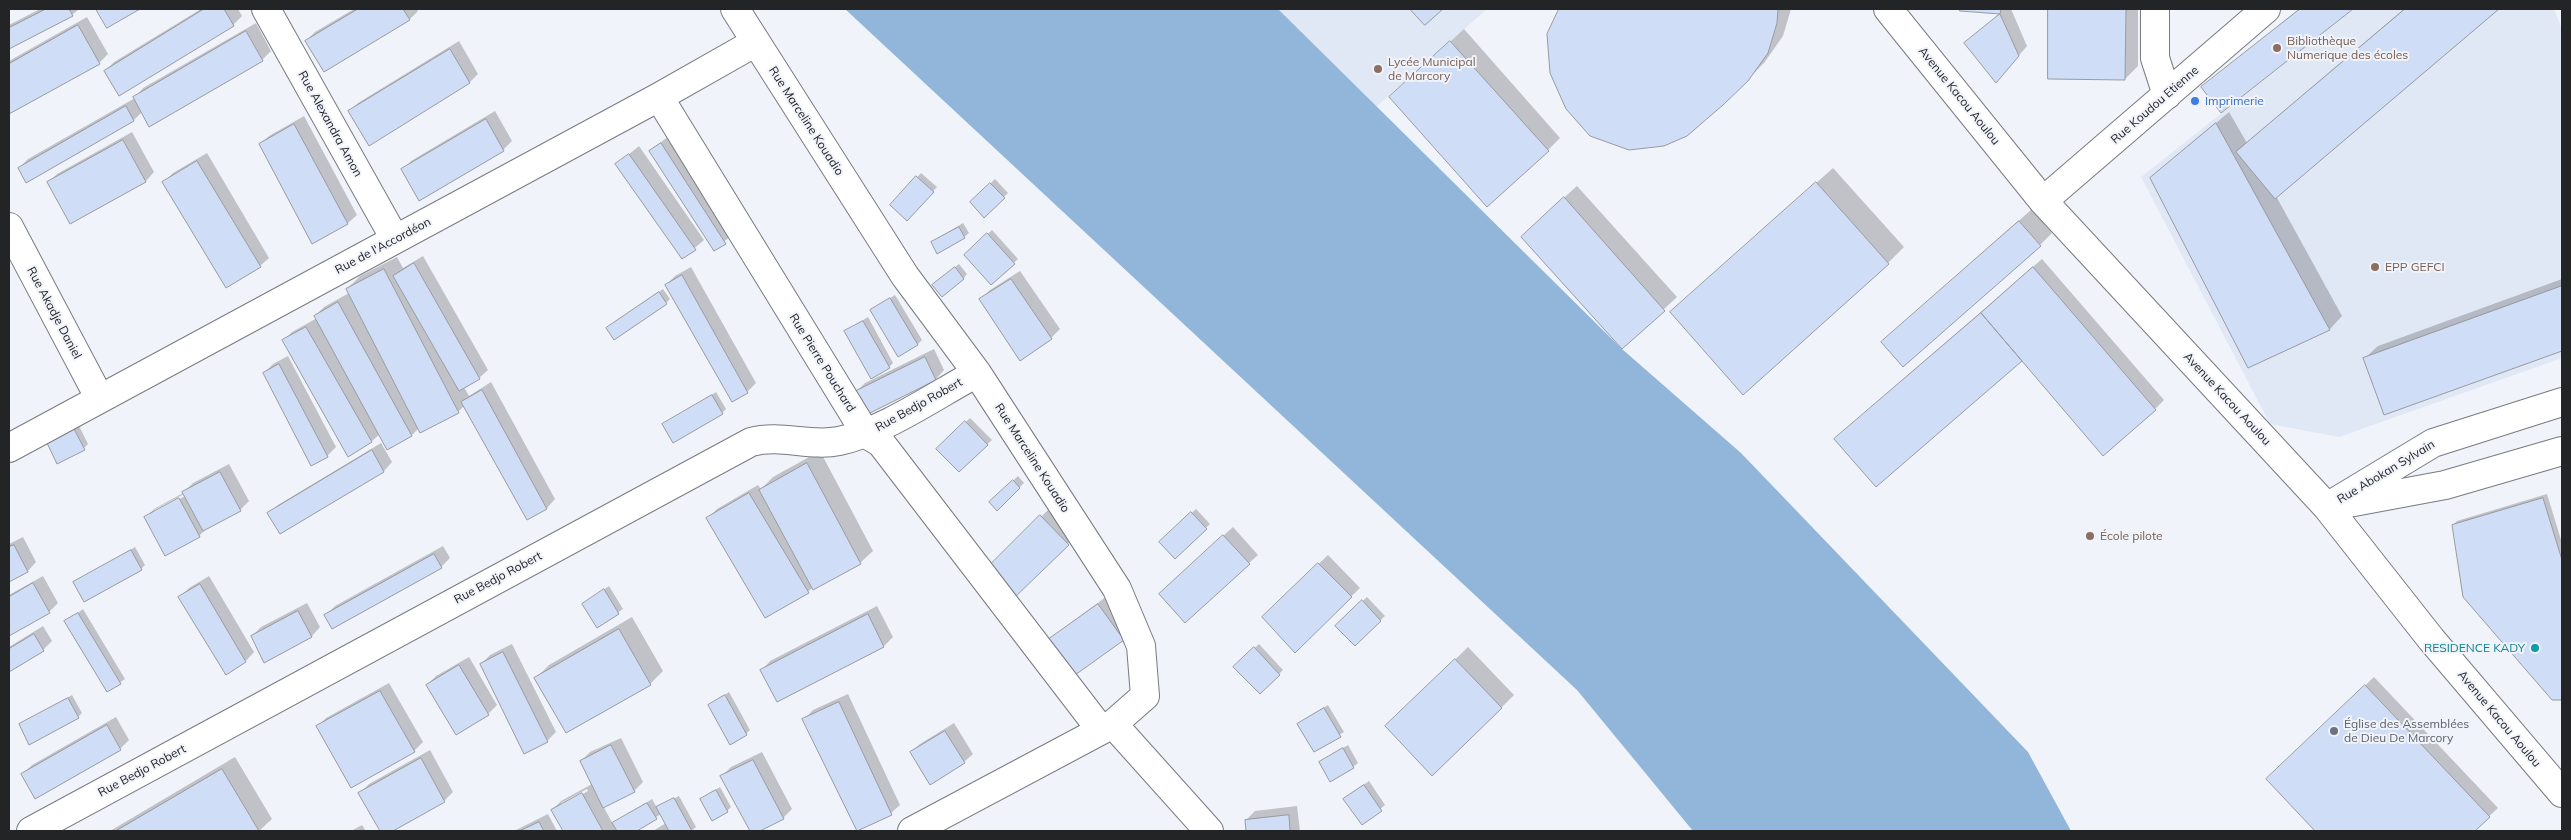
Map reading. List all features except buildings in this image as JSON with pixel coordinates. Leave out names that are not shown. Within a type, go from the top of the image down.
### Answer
[{"type":"street","name":"Rue Alexandra Amon","points":[[266,9],[395,239]]},
{"type":"street","name":"Rue Marceline Kouadio","points":[[735,9],[905,276],[977,373],[1117,589],[1141,646],[1145,696],[1107,726],[912,831]]},
{"type":"street","name":"Avenue Kacou Aoulou","points":[[1888,9],[2043,201],[2327,507],[2431,639],[2562,793]]},
{"type":"street","points":[[2155,9],[2155,58],[2166,95]]},
{"type":"street","name":"Rue Koudou Etienne","points":[[2043,201],[2266,9]]},
{"type":"street","name":"Rue de l'Accordéon","points":[[9,448],[659,97],[756,42]]},
{"type":"street","name":"Rue Pierre Pouchard","points":[[659,97],[866,434],[881,443],[1107,726],[1209,831]]},
{"type":"street","name":"Rue Akadje Daniel","points":[[9,227],[100,398]]},
{"type":"street","name":"Rue Bedjo Robert","points":[[31,831],[751,442],[767,438],[840,441],[866,434],[977,373]]},
{"type":"street","name":"Rue Abokan Sylvain","points":[[2327,507],[2433,443],[2562,402]]},
{"type":"street","name":"Rue Abokan Sylvain","points":[[2327,507],[2445,485],[2562,451]]},
{"type":"shaded area","name":"Lycée Municipal de Marcory","points":[[1278,9],[1487,9],[1376,107]]},
{"type":"shaded area","name":"EPP GEFCI","points":[[2353,9],[2554,9],[2562,29],[2562,358],[2339,437],[2270,424],[2141,177]]},
{"type":"water","points":[[845,9],[1278,9],[1622,349],[1741,453],[2028,752],[2071,831],[1693,831],[1577,690]]},
{"type":"place","name":"Bibliothèque Numerique des écoles","points":[[2277,48]]},
{"type":"place","name":"Lycée Municipal de Marcory","points":[[1378,69]]},
{"type":"place","name":"Imprimerie","points":[[2195,101]]},
{"type":"place","name":"EPP GEFCI","points":[[2375,267]]},
{"type":"place","name":"École pilote","points":[[2090,536]]},
{"type":"place","name":"RESIDENCE KADY","points":[[2535,648]]},
{"type":"place","name":"Église des Assemblées de Dieu De Marcory","points":[[2334,731]]}]
